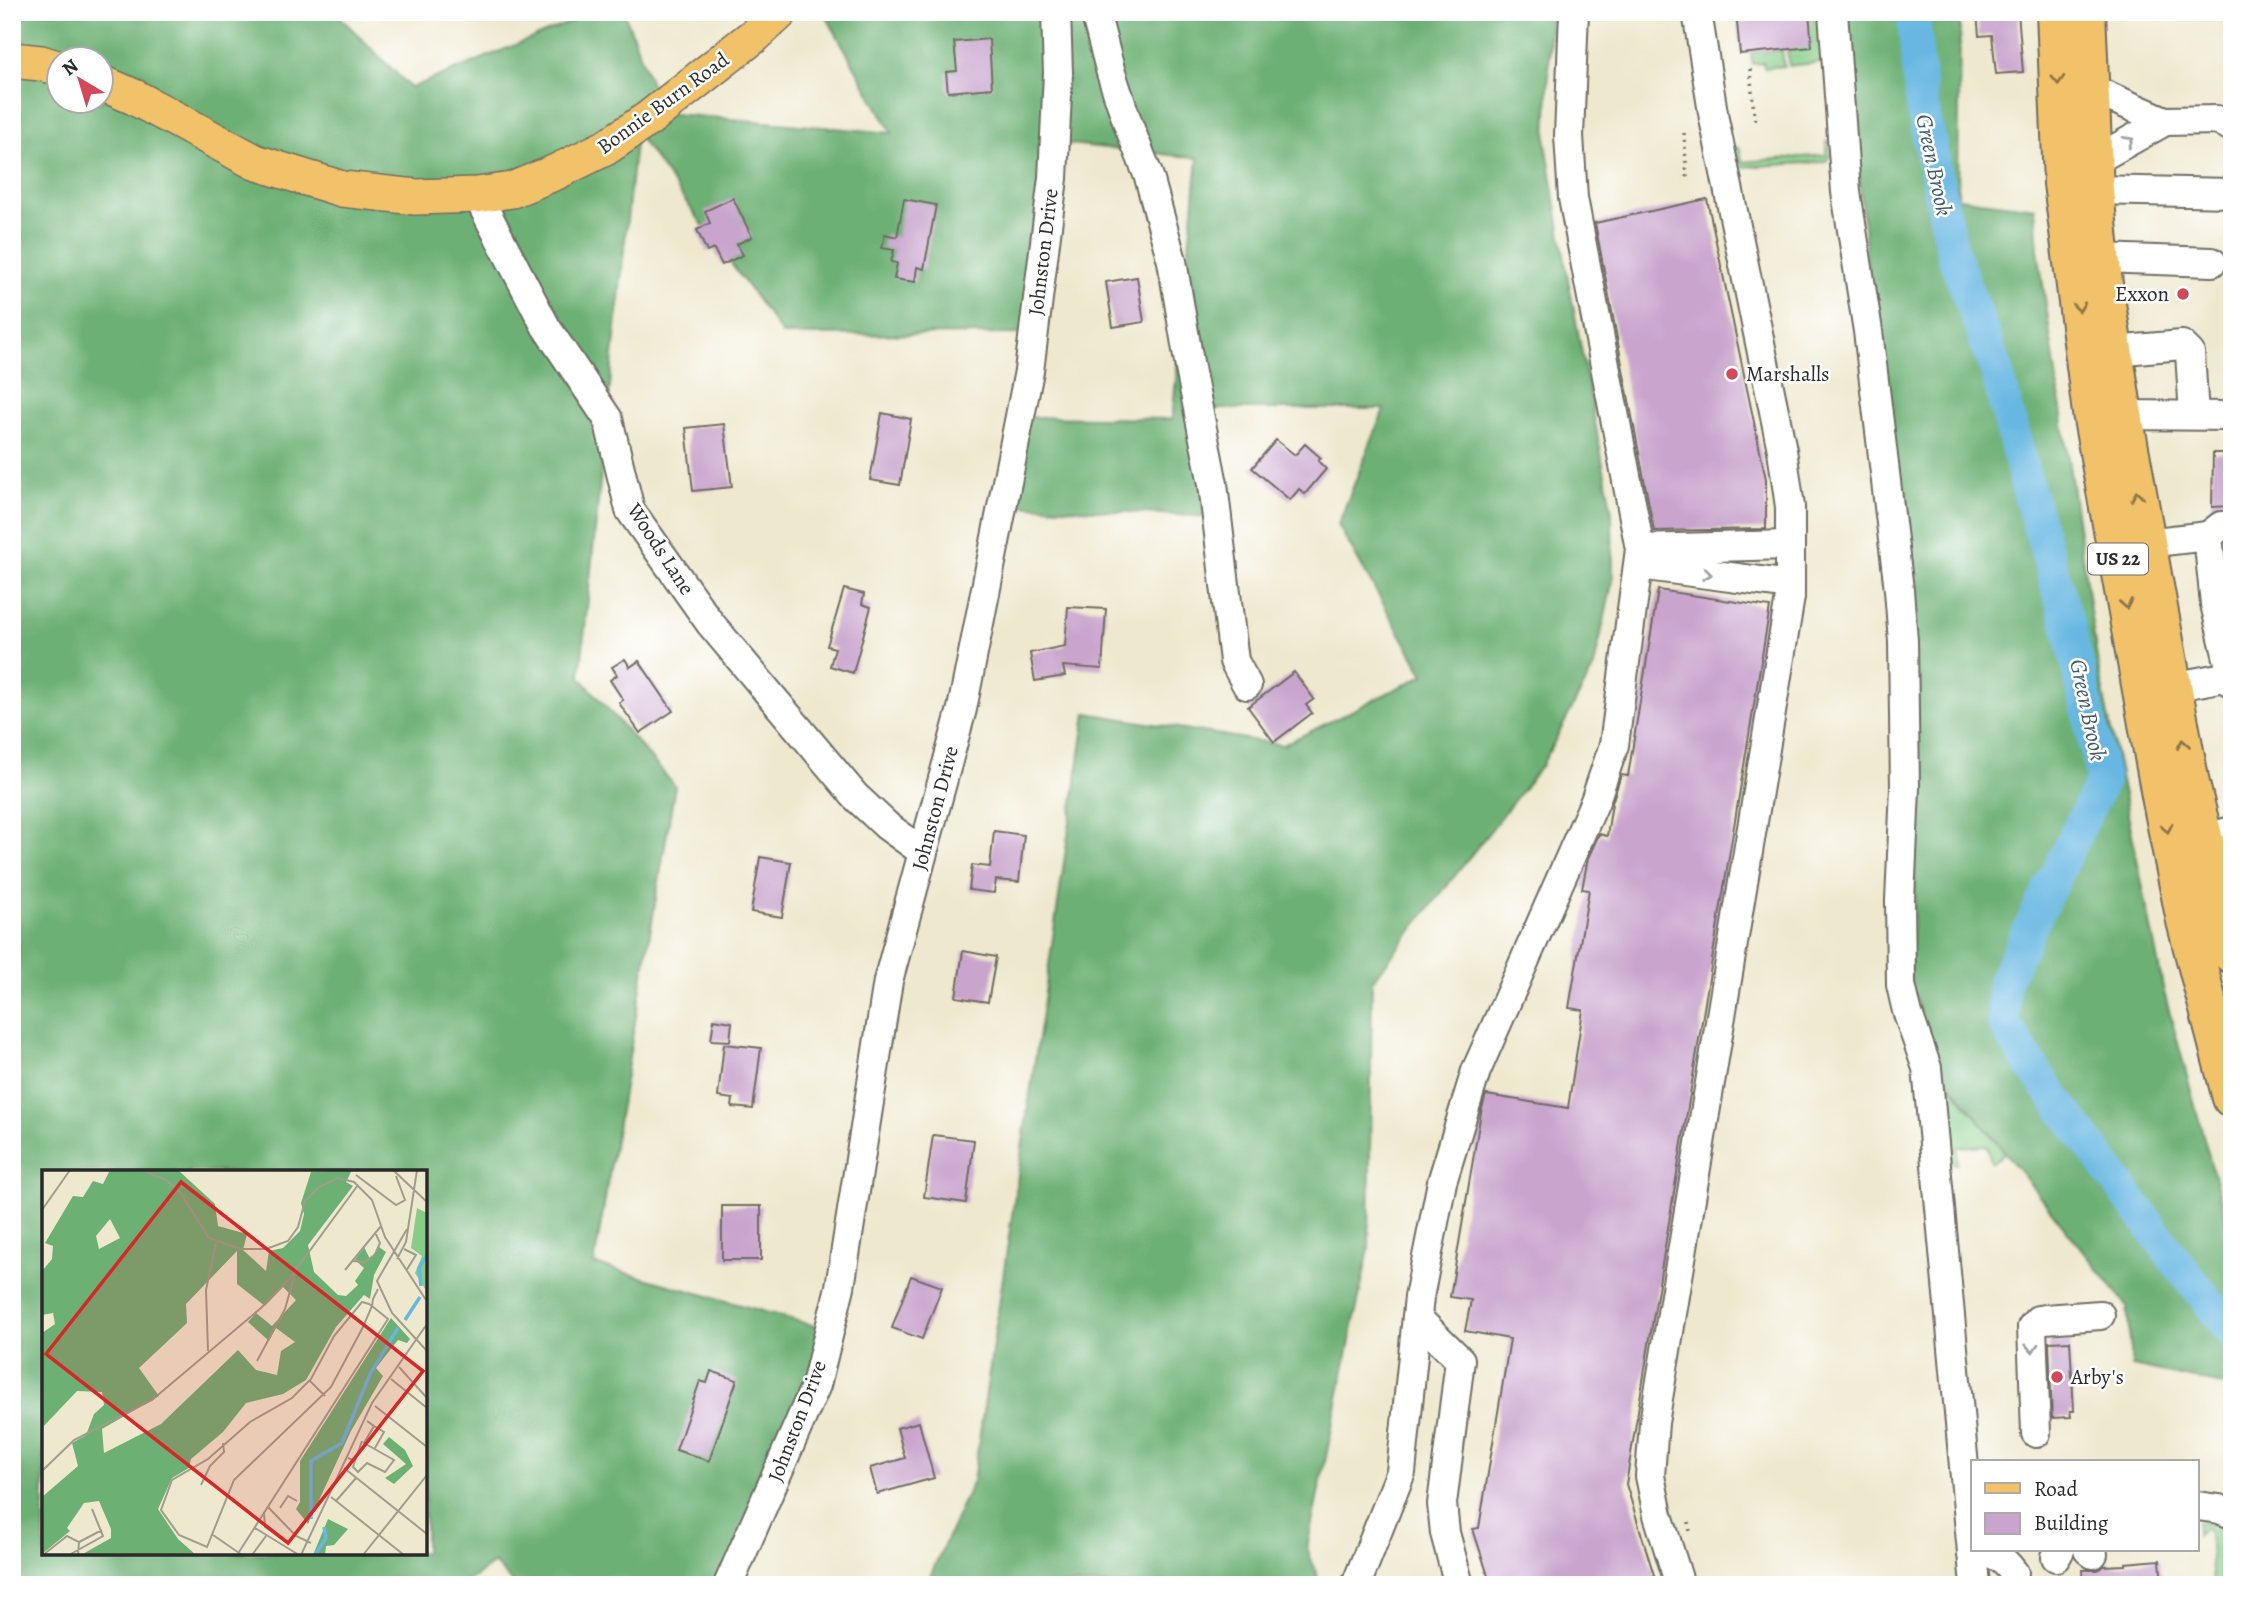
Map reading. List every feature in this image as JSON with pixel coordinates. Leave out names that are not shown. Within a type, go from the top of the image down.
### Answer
[{"type":"highway","name":"US 22","points":[[2056,12],[2063,183],[2092,413],[2186,921],[2232,1098]]},
{"type":"highway","name":"US 22","points":[[2086,12],[2093,176],[2100,258],[2113,352],[2190,784],[2218,835],[2232,954]]},
{"type":"main road","name":"Bonnie Burn Road","points":[[116,89],[255,162],[342,189],[416,197],[477,195],[512,190],[605,148],[658,111],[755,35],[780,12]]},
{"type":"main road","points":[[12,60],[46,65]]},
{"type":"street","name":"Johnston Drive","points":[[728,1585],[816,1384],[839,1287],[888,981],[962,709],[1029,370],[1053,178],[1058,73],[1056,12]]},
{"type":"street","points":[[1095,12],[1128,124],[1149,177],[1172,261],[1189,368],[1213,484],[1234,661],[1247,685]]},
{"type":"street","points":[[1356,1585],[1401,1472],[1417,1318],[1442,1182],[1476,1071],[1595,802],[1614,745],[1640,557],[1573,198],[1569,136],[1574,12]]},
{"type":"street","points":[[1680,1585],[1658,1515],[1650,1476],[1654,1423],[1790,597],[1790,507],[1783,450],[1716,129],[1697,12]]},
{"type":"street","points":[[1833,12],[1846,192],[1868,331],[1900,603],[1905,788],[1900,900],[1901,985],[1927,1068],[1971,1519]]},
{"type":"street","points":[[2089,88],[2165,121],[2217,120],[2232,127]]},
{"type":"street","points":[[2093,176],[2165,121]]},
{"type":"street","points":[[2093,176],[2232,193]]},
{"type":"street","name":"Woods Lane","points":[[477,195],[546,327],[608,419],[630,510],[710,623],[855,796],[887,826],[923,852]]},
{"type":"street","points":[[2100,258],[2212,262]]},
{"type":"street","points":[[2113,352],[2182,345],[2190,353],[2194,415]]},
{"type":"street","points":[[2123,415],[2232,416]]},
{"type":"street","points":[[2146,543],[2220,531],[2215,604],[2231,678],[2172,687]]},
{"type":"street","points":[[1640,557],[1789,545]]},
{"type":"street","points":[[1640,557],[1790,585]]},
{"type":"street","points":[[2036,1433],[2032,1327],[2038,1320],[2100,1315]]},
{"type":"street","points":[[1417,1318],[1460,1360],[1442,1504],[1445,1532],[1459,1585]]},
{"type":"street","points":[[1973,1552],[1975,1585]]},
{"type":"street","points":[[1992,1552],[2021,1567]]},
{"type":"path","points":[[1750,69],[1755,124]]},
{"type":"path","points":[[1684,133],[1687,178]]},
{"type":"green space","points":[[12,12],[335,12],[411,88],[595,12],[624,12],[662,113],[892,133],[824,12],[1551,12],[1546,143],[1568,279],[1612,512],[1613,579],[1594,667],[1542,765],[1372,981],[1369,1249],[1307,1548],[1321,1585],[926,1585],[973,1481],[1086,713],[1283,745],[1424,675],[1338,525],[1384,409],[1204,409],[1225,518],[1014,505],[1028,417],[1172,419],[1198,158],[1060,143],[1041,334],[783,335],[636,133],[580,677],[675,786],[594,1264],[837,1332],[734,1585],[515,1585],[494,1563],[463,1585],[12,1585]]},
{"type":"green space","points":[[1809,12],[1822,12],[1823,62],[1789,66],[1787,49]]},
{"type":"green space","points":[[1845,12],[1960,12],[1958,198],[2035,208],[2038,250],[2099,672],[2164,992],[2232,1241],[2232,1387],[2132,1366],[2127,1306],[1941,1072],[1909,980],[1915,896],[1916,812]]},
{"type":"green space","points":[[1782,50],[1784,66],[1764,68],[1764,63],[1752,64],[1751,53]]},
{"type":"green space","points":[[1829,140],[1831,154],[1822,162],[1740,167],[1733,149],[1740,149],[1742,162],[1826,155],[1826,142]]},
{"type":"green space","points":[[1940,1073],[2005,1152],[1994,1162],[1991,1162],[1987,1145],[1957,1147],[1957,1164],[1952,1163],[1946,1092]]},
{"type":"green space","points":[[2198,1522],[2232,1526],[2232,1585],[2213,1585],[2209,1533],[2205,1528],[2198,1534]]},
{"type":"building","points":[[1736,12],[1809,12],[1812,47],[1740,54]]},
{"type":"building","points":[[1977,12],[2018,12],[2023,72],[1996,74],[1992,35],[1979,36]]},
{"type":"building","points":[[989,39],[992,88],[948,92],[946,72],[957,71],[954,42]]},
{"type":"building","points":[[733,198],[752,237],[737,244],[743,255],[722,265],[714,249],[707,252],[697,230],[710,223],[705,211]]},
{"type":"building","points":[[904,199],[936,205],[924,269],[917,267],[915,282],[894,279],[897,263],[891,262],[894,250],[882,248],[885,234],[897,237]]},
{"type":"building","points":[[1707,199],[1766,479],[1766,529],[1654,531],[1595,223]]},
{"type":"building","points":[[1137,277],[1144,322],[1113,327],[1106,282]]},
{"type":"building","points":[[882,413],[911,419],[900,485],[870,480]]},
{"type":"building","points":[[724,424],[732,487],[693,491],[686,428]]},
{"type":"building","points":[[1276,440],[1295,455],[1305,444],[1321,458],[1318,461],[1326,469],[1305,494],[1299,489],[1290,500],[1252,468]]},
{"type":"building","points":[[2213,453],[2232,453],[2232,506],[2212,507]]},
{"type":"building","points":[[844,589],[864,594],[862,604],[871,607],[853,673],[830,666],[835,648],[827,646]]},
{"type":"building","points":[[1658,590],[1770,607],[1626,1484],[1657,1585],[1491,1585],[1473,1529],[1479,1528],[1510,1339],[1465,1331],[1471,1300],[1450,1297],[1481,1112],[1486,1095],[1568,1108],[1583,1010],[1569,1008],[1589,890],[1582,889],[1588,858],[1599,834],[1607,836],[1612,803],[1621,775],[1628,776]]},
{"type":"building","points":[[1068,607],[1106,609],[1102,669],[1063,666],[1065,676],[1035,681],[1030,653],[1065,646]]},
{"type":"building","points":[[625,659],[630,667],[639,661],[673,711],[640,733],[619,703],[623,700],[610,680],[617,675],[612,667]]},
{"type":"building","points":[[1294,672],[1314,699],[1306,705],[1312,713],[1274,742],[1248,707]]},
{"type":"building","points":[[994,831],[1024,835],[1019,882],[996,880],[994,893],[969,890],[972,865],[990,867]]},
{"type":"building","points":[[760,857],[791,862],[782,917],[751,912]]},
{"type":"building","points":[[963,951],[996,957],[988,1002],[956,997]]},
{"type":"building","points":[[714,1019],[732,1022],[730,1041],[711,1040]]},
{"type":"building","points":[[724,1044],[761,1048],[753,1109],[732,1107],[733,1099],[718,1097]]},
{"type":"building","points":[[933,1135],[974,1140],[966,1203],[924,1197]]},
{"type":"building","points":[[722,1206],[761,1206],[761,1260],[722,1260]]},
{"type":"building","points":[[911,1276],[942,1287],[922,1339],[892,1328]]},
{"type":"building","name":"Arby's","points":[[2070,1341],[2074,1411],[2070,1411],[2071,1417],[2052,1418],[2049,1342]]},
{"type":"building","points":[[711,1371],[737,1380],[709,1461],[676,1450],[700,1381],[707,1383]]},
{"type":"building","points":[[919,1422],[934,1478],[877,1494],[870,1468],[905,1458],[897,1428]]},
{"type":"building","points":[[2160,1560],[2162,1585],[2083,1585],[2082,1570]]},
{"type":"waterway","name":"Green Brook","points":[[1913,12],[1921,100],[1953,254],[1996,369],[2070,630],[2103,779],[2003,983],[2004,1024],[2033,1068],[2232,1332]]},
{"type":"place","name":"Exxon","points":[[2183,294]]},
{"type":"place","name":"Marshalls","points":[[1732,374]]},
{"type":"place","name":"Arby's","points":[[2057,1377]]}]
